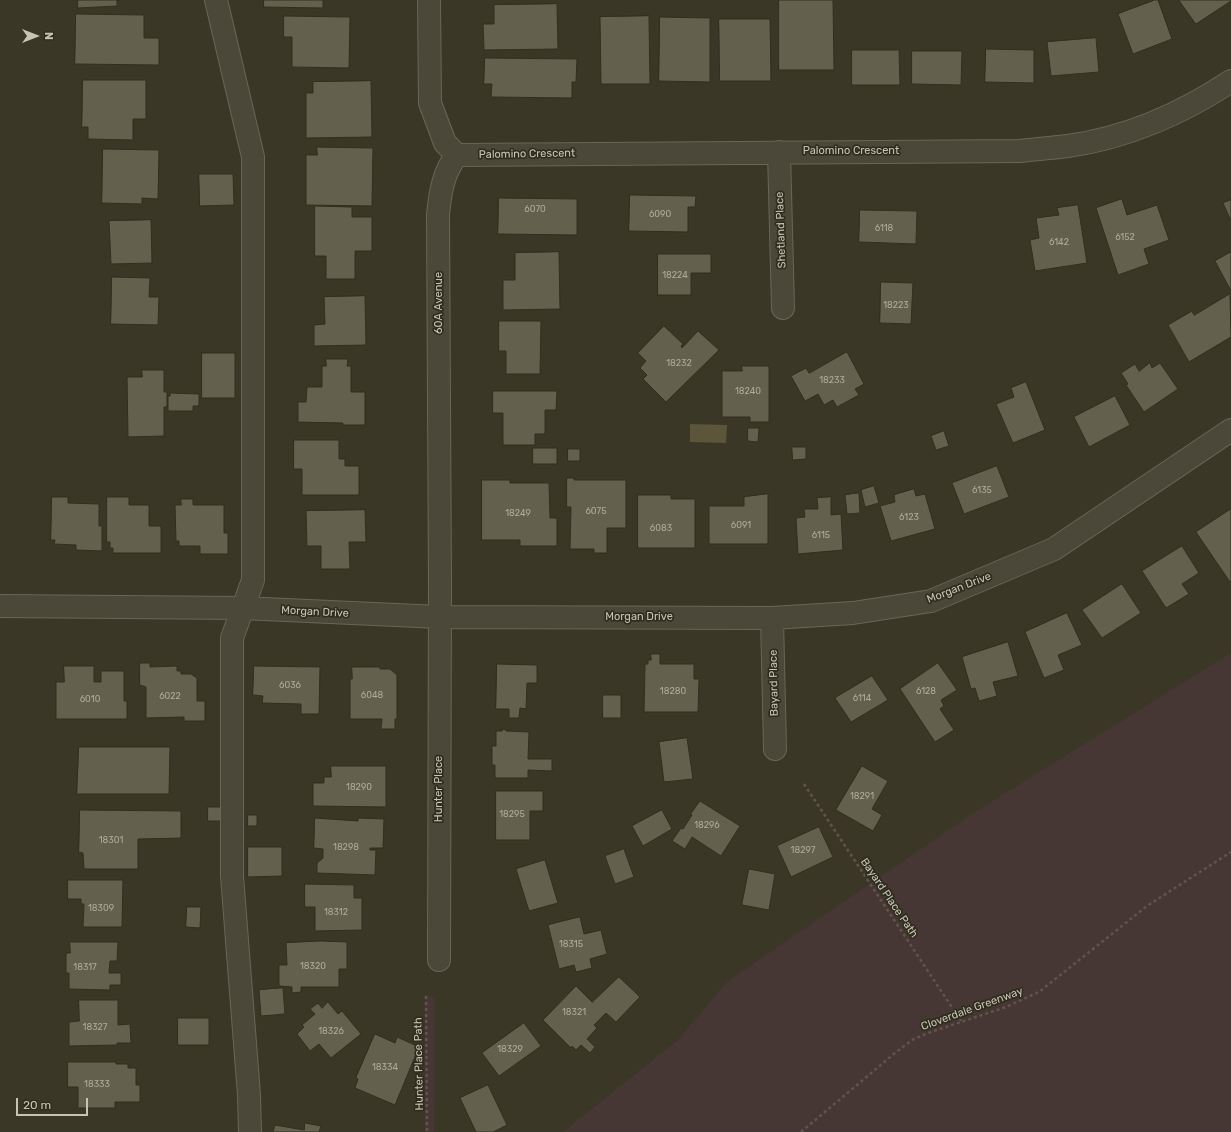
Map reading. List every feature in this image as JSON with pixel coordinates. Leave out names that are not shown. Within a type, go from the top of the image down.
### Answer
[{"type":"street","points":[[216,0],[253,157],[253,580],[232,638],[232,876],[249,1095],[250,1132]]},
{"type":"street","points":[[429,0],[430,103],[445,143],[457,155]]},
{"type":"street","name":"Palomino Crescent","points":[[457,155],[1020,151],[1070,146],[1113,136],[1154,123],[1186,108],[1231,81]]},
{"type":"street","name":"Shetland Place","points":[[779,152],[783,308]]},
{"type":"street","name":"60A Avenue","points":[[440,617],[438,215],[442,185],[451,162],[457,155]]},
{"type":"street","name":"Morgan Drive","points":[[0,606],[242,608],[440,617],[772,618],[853,614],[931,600],[1054,549],[1231,430]]},
{"type":"street","name":"Hunter Place","points":[[439,960],[440,617]]},
{"type":"street","name":"Bayard Place","points":[[772,618],[776,749]]},
{"type":"path","name":"Bayard Place Path","points":[[804,784],[961,1021]]},
{"type":"path","name":"Cloverdale Greenway","points":[[801,1132],[912,1040],[928,1032],[1006,1007],[1039,992],[1147,906],[1231,852]]},
{"type":"path","name":"Hunter Place Path","points":[[426,996],[427,1132]]},
{"type":"shaded area","points":[[690,424],[727,425],[726,443],[690,442]]},
{"type":"shaded area","points":[[1231,653],[1231,1132],[563,1132],[678,1040],[728,981],[975,812]]},
{"type":"shaded area","points":[[425,994],[435,998],[434,1132],[425,1132]]},
{"type":"building","points":[[78,0],[117,0],[117,6],[78,8]]},
{"type":"building","points":[[264,0],[323,0],[323,8],[264,7]]},
{"type":"building","points":[[779,0],[833,0],[834,70],[779,70]]},
{"type":"building","points":[[1158,0],[1172,39],[1133,54],[1118,14]]},
{"type":"building","points":[[1179,0],[1231,0],[1231,1],[1196,24]]},
{"type":"building","points":[[557,4],[558,49],[484,50],[483,24],[494,24],[494,5]]},
{"type":"building","points":[[76,14],[144,15],[144,38],[159,38],[159,65],[75,64]]},
{"type":"building","points":[[284,16],[350,17],[349,68],[292,67],[292,37],[284,37]]},
{"type":"building","points":[[649,16],[650,84],[601,84],[600,17]]},
{"type":"building","points":[[660,17],[710,18],[710,82],[659,81]]},
{"type":"building","points":[[719,19],[770,19],[771,81],[720,81]]},
{"type":"building","points":[[1096,38],[1099,72],[1051,76],[1047,42]]},
{"type":"building","points":[[986,49],[1034,50],[1034,83],[985,82]]},
{"type":"building","points":[[852,50],[899,50],[900,85],[852,85]]},
{"type":"building","points":[[912,51],[962,51],[961,85],[912,84]]},
{"type":"building","points":[[485,58],[577,59],[576,82],[572,82],[572,98],[491,97],[492,84],[484,84]]},
{"type":"building","points":[[83,80],[146,80],[146,119],[133,119],[133,140],[88,139],[88,127],[82,127]]},
{"type":"building","points":[[371,81],[372,137],[306,138],[306,93],[313,93],[313,82]]},
{"type":"building","points":[[317,147],[373,148],[372,206],[306,205],[306,155],[317,155]]},
{"type":"building","points":[[103,149],[159,150],[158,199],[142,198],[142,204],[102,203]]},
{"type":"building","points":[[199,174],[233,174],[234,205],[200,206]]},
{"type":"building","points":[[630,195],[696,196],[695,207],[688,207],[688,232],[629,231]]},
{"type":"building","points":[[499,198],[577,199],[577,235],[498,234]]},
{"type":"building","points":[[1122,199],[1127,215],[1157,205],[1169,240],[1144,249],[1149,264],[1118,275],[1096,208]]},
{"type":"building","points":[[1231,200],[1231,221],[1223,203]]},
{"type":"building","points":[[1078,205],[1087,263],[1035,271],[1030,240],[1039,238],[1036,218],[1059,215],[1057,208]]},
{"type":"building","points":[[315,206],[352,207],[352,217],[372,217],[372,251],[355,251],[355,279],[326,279],[326,256],[315,256]]},
{"type":"building","points":[[860,210],[917,211],[916,244],[859,242]]},
{"type":"building","points":[[151,220],[152,263],[111,264],[109,221]]},
{"type":"building","points":[[559,252],[560,309],[503,310],[503,280],[515,280],[515,253]]},
{"type":"building","points":[[1231,252],[1231,291],[1215,261]]},
{"type":"building","points":[[658,254],[711,254],[711,273],[691,273],[691,295],[658,295]]},
{"type":"building","points":[[112,277],[150,278],[149,297],[159,297],[158,325],[111,324]]},
{"type":"building","points":[[881,282],[913,283],[911,324],[880,323]]},
{"type":"building","points":[[1230,294],[1231,337],[1189,362],[1168,325],[1192,311],[1194,315]]},
{"type":"building","points":[[365,296],[366,345],[314,346],[314,325],[325,324],[324,297]]},
{"type":"building","points":[[499,321],[541,321],[540,374],[506,374],[506,351],[499,351]]},
{"type":"building","points":[[664,326],[683,344],[681,346],[682,348],[698,331],[719,350],[666,402],[643,379],[647,375],[640,368],[646,361],[638,353]]},
{"type":"building","points":[[847,352],[864,384],[855,389],[859,395],[837,407],[833,400],[824,405],[818,394],[805,401],[791,376],[806,368],[809,373]]},
{"type":"building","points":[[202,353],[235,353],[235,398],[202,398]]},
{"type":"building","points":[[326,359],[348,359],[347,366],[351,366],[351,392],[365,392],[365,425],[298,422],[298,402],[306,402],[307,387],[322,387],[322,366],[326,366]]},
{"type":"building","points":[[1150,363],[1152,368],[1160,363],[1178,389],[1144,412],[1126,385],[1128,384],[1121,373],[1135,364],[1139,371]]},
{"type":"building","points":[[742,366],[769,366],[769,422],[750,422],[750,417],[722,417],[722,371],[742,371]]},
{"type":"building","points":[[142,370],[164,370],[164,392],[167,392],[167,407],[164,407],[164,436],[128,437],[127,377],[142,377]]},
{"type":"building","points":[[1026,382],[1045,430],[1013,443],[996,404],[1014,397],[1011,388]]},
{"type":"building","points":[[493,391],[557,391],[556,410],[545,410],[545,434],[535,434],[535,445],[503,445],[503,413],[493,413]]},
{"type":"building","points":[[170,393],[199,394],[199,406],[193,406],[193,411],[168,411],[168,396],[170,396]]},
{"type":"building","points":[[1115,396],[1130,425],[1089,447],[1074,417]]},
{"type":"building","points":[[748,428],[759,428],[758,442],[748,441]]},
{"type":"building","points":[[944,431],[949,446],[936,450],[931,436]]},
{"type":"building","points":[[294,440],[339,440],[339,459],[345,459],[345,466],[359,466],[359,495],[302,495],[302,469],[294,469]]},
{"type":"building","points":[[792,447],[806,447],[806,459],[793,460]]},
{"type":"building","points":[[533,448],[557,448],[557,464],[533,464]]},
{"type":"building","points":[[568,449],[580,449],[580,461],[568,461]]},
{"type":"building","points":[[997,466],[1009,497],[964,514],[952,483]]},
{"type":"building","points":[[567,478],[574,478],[574,480],[626,480],[626,528],[607,528],[607,553],[594,553],[594,549],[570,549],[571,507],[567,507]]},
{"type":"building","points":[[482,480],[510,480],[510,483],[549,483],[550,518],[557,518],[557,546],[520,546],[520,540],[482,540]]},
{"type":"building","points":[[874,486],[879,503],[865,507],[861,490]]},
{"type":"building","points":[[914,489],[916,496],[925,494],[935,529],[891,541],[880,506],[895,502],[894,495]]},
{"type":"building","points":[[859,493],[860,513],[847,514],[845,495]]},
{"type":"building","points":[[768,494],[768,544],[709,544],[709,506],[744,506],[744,497]]},
{"type":"building","points":[[638,495],[671,495],[671,499],[695,499],[695,548],[638,548]]},
{"type":"building","points":[[52,497],[68,497],[68,503],[99,504],[99,526],[102,526],[102,551],[76,550],[76,545],[54,544],[55,540],[51,540]]},
{"type":"building","points":[[107,497],[129,497],[129,505],[149,505],[149,526],[161,526],[161,553],[113,553],[113,548],[110,548],[110,542],[107,542]]},
{"type":"building","points":[[831,497],[831,515],[841,514],[843,550],[798,554],[796,518],[805,517],[804,509],[818,509],[817,498]]},
{"type":"building","points":[[181,499],[193,499],[193,505],[224,505],[224,533],[228,533],[228,554],[200,554],[200,546],[179,546],[179,541],[176,541],[175,505],[181,505]]},
{"type":"building","points":[[1231,509],[1231,581],[1230,582],[1196,532]]},
{"type":"building","points":[[365,510],[366,542],[349,542],[350,569],[321,569],[321,546],[307,546],[306,511]]},
{"type":"building","points":[[1182,546],[1199,573],[1182,584],[1189,594],[1166,608],[1142,571]]},
{"type":"building","points":[[1122,584],[1141,613],[1102,638],[1082,610]]},
{"type":"building","points":[[1067,613],[1082,645],[1058,655],[1064,670],[1044,678],[1025,632]]},
{"type":"building","points":[[1008,642],[1018,676],[993,682],[997,696],[979,701],[975,688],[971,689],[962,657]]},
{"type":"building","points":[[651,654],[660,654],[660,664],[694,664],[694,679],[699,679],[698,712],[644,712],[645,664],[648,664],[648,660],[651,660]]},
{"type":"building","points":[[140,663],[150,663],[150,667],[177,666],[177,671],[181,671],[181,674],[191,674],[197,678],[197,701],[205,701],[205,721],[184,721],[184,717],[146,718],[146,687],[140,685]]},
{"type":"building","points":[[938,663],[957,690],[941,700],[944,706],[940,709],[954,730],[935,742],[900,689]]},
{"type":"building","points":[[497,664],[537,665],[537,683],[527,683],[526,709],[520,708],[519,718],[509,718],[509,709],[496,709]]},
{"type":"building","points":[[64,666],[94,666],[94,682],[101,682],[101,671],[124,671],[124,701],[127,701],[127,719],[56,719],[56,682],[64,682]]},
{"type":"building","points":[[254,666],[320,667],[319,714],[301,714],[301,704],[262,703],[263,696],[253,695]]},
{"type":"building","points":[[352,667],[380,667],[380,669],[390,669],[397,675],[397,719],[395,719],[395,729],[381,729],[382,719],[350,719],[350,679],[352,679]]},
{"type":"building","points":[[872,676],[888,700],[851,722],[835,698]]},
{"type":"building","points":[[603,695],[621,695],[621,718],[603,718]]},
{"type":"building","points":[[502,729],[506,731],[529,732],[528,759],[552,759],[552,771],[528,770],[528,778],[495,778],[495,765],[492,765],[492,746],[496,746],[496,731],[502,731]]},
{"type":"building","points":[[687,738],[693,779],[664,782],[659,742]]},
{"type":"building","points":[[79,747],[170,747],[169,794],[77,794]]},
{"type":"building","points":[[331,766],[386,766],[386,807],[313,806],[313,783],[324,783],[324,777],[331,777]]},
{"type":"building","points":[[862,766],[888,781],[872,809],[882,815],[873,831],[836,810]]},
{"type":"building","points":[[496,791],[543,791],[543,811],[530,811],[530,840],[496,840]]},
{"type":"building","points":[[700,801],[740,826],[721,856],[692,837],[685,849],[672,841],[681,828],[683,829]]},
{"type":"building","points":[[208,807],[221,807],[221,821],[208,821]]},
{"type":"building","points":[[80,810],[181,811],[181,838],[138,839],[138,869],[84,869],[83,853],[79,852]]},
{"type":"building","points":[[662,810],[672,829],[643,846],[632,826]]},
{"type":"building","points":[[248,815],[257,815],[257,826],[248,826]]},
{"type":"building","points":[[315,818],[358,821],[358,818],[384,819],[383,848],[370,848],[370,850],[376,850],[375,875],[317,873],[317,863],[323,858],[323,849],[314,848]]},
{"type":"building","points":[[819,827],[833,857],[791,877],[777,846]]},
{"type":"building","points":[[248,847],[282,847],[282,876],[248,877]]},
{"type":"building","points":[[624,849],[634,877],[615,884],[605,856]]},
{"type":"building","points":[[545,860],[558,903],[529,911],[516,869]]},
{"type":"building","points":[[749,869],[775,874],[769,910],[742,905]]},
{"type":"building","points":[[68,880],[123,880],[122,927],[83,927],[84,904],[81,904],[81,899],[68,899]]},
{"type":"building","points":[[305,884],[354,885],[354,898],[362,898],[362,930],[315,931],[315,907],[305,907]]},
{"type":"building","points":[[187,907],[201,907],[200,928],[186,927]]},
{"type":"building","points":[[580,917],[584,934],[601,930],[607,954],[590,959],[592,968],[576,972],[574,965],[559,969],[548,925]]},
{"type":"building","points":[[321,941],[347,942],[347,969],[339,969],[339,987],[301,987],[301,992],[292,993],[292,987],[279,986],[279,965],[287,965],[286,943]]},
{"type":"building","points":[[70,942],[118,942],[117,961],[110,961],[109,973],[121,973],[121,985],[110,985],[110,990],[69,989],[69,973],[66,973],[66,953],[70,953]]},
{"type":"building","points":[[619,977],[640,997],[616,1022],[606,1013],[594,1025],[597,1028],[587,1039],[595,1047],[590,1053],[581,1045],[576,1050],[572,1046],[571,1048],[543,1020],[576,986],[592,1002]]},
{"type":"building","points":[[283,988],[285,1014],[261,1016],[259,990]]},
{"type":"building","points":[[79,1000],[118,1000],[118,1025],[130,1024],[131,1043],[117,1043],[117,1045],[69,1046],[69,1022],[79,1021]]},
{"type":"building","points":[[328,1002],[338,1014],[342,1011],[361,1034],[331,1058],[319,1044],[310,1051],[297,1034],[304,1027],[302,1025],[315,1014],[310,1009],[318,1003],[322,1008]]},
{"type":"building","points":[[178,1018],[209,1018],[209,1045],[178,1045]]},
{"type":"building","points":[[524,1023],[541,1046],[499,1076],[482,1053]]},
{"type":"building","points":[[375,1034],[395,1043],[397,1037],[419,1047],[395,1105],[355,1088],[358,1079],[356,1078]]},
{"type":"building","points":[[68,1062],[116,1062],[116,1064],[128,1064],[128,1068],[136,1068],[136,1085],[140,1085],[140,1102],[115,1102],[115,1108],[78,1108],[78,1087],[68,1087]]},
{"type":"building","points":[[488,1085],[507,1125],[493,1132],[476,1132],[460,1098]]},
{"type":"building","points":[[305,1123],[321,1126],[319,1132],[273,1132],[275,1125],[304,1130]]}]
